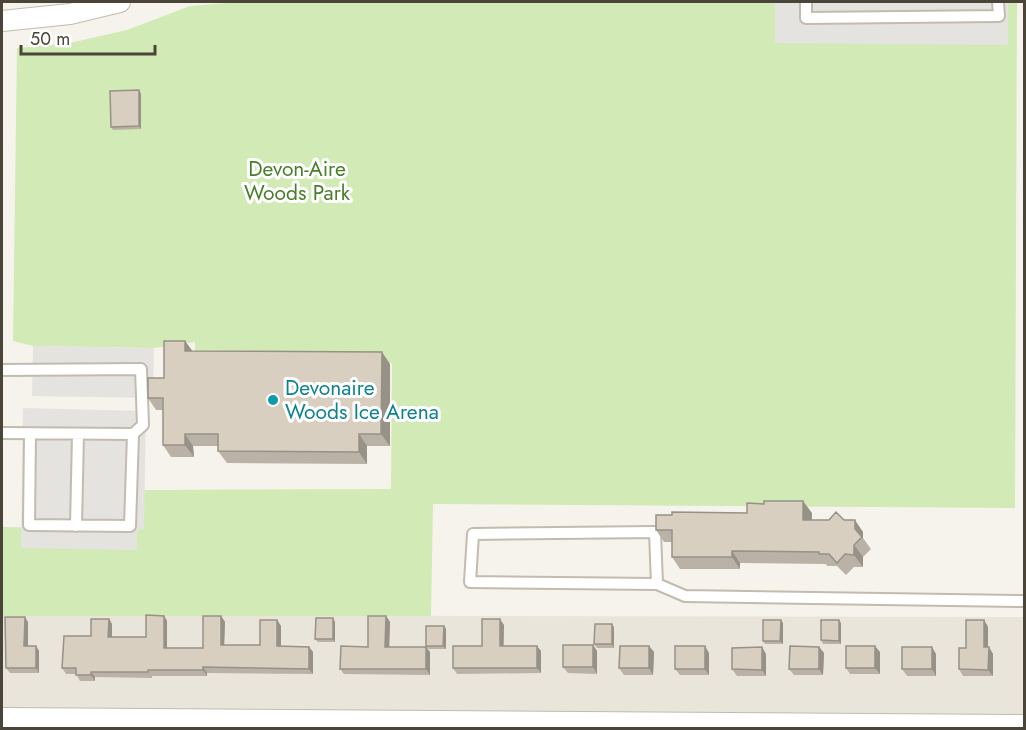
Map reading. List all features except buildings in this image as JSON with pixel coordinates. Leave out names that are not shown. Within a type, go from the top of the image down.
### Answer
[{"type":"street","points":[[2,21],[70,14],[101,4],[120,2]]},
{"type":"street","points":[[2,718],[1024,726]]},
{"type":"lane","points":[[806,2],[806,18],[999,16],[999,2]]},
{"type":"lane","points":[[2,370],[141,369],[142,425],[133,434],[130,526],[29,525],[30,435]]},
{"type":"lane","points":[[2,433],[133,434]]},
{"type":"lane","points":[[76,526],[78,434]]},
{"type":"lane","points":[[657,584],[655,532],[473,534],[470,582],[657,584],[685,596],[1024,601]]},
{"type":"shaded area","points":[[775,2],[1008,2],[1008,45],[775,43]]},
{"type":"shaded area","points":[[33,346],[154,348],[153,398],[32,396]]},
{"type":"shaded area","points":[[23,408],[146,411],[144,529],[137,530],[137,550],[21,548]]},
{"type":"shaded area","points":[[2,615],[1024,617],[1024,728],[2,728]]},
{"type":"green space","name":"Devon-Aire Woods Park","points":[[239,2],[1017,2],[1015,508],[433,504],[431,616],[3,616],[3,527],[144,529],[144,490],[391,489],[392,363],[195,362],[195,342],[154,348],[33,346],[13,341],[17,48],[65,44],[127,30],[190,6]]},
{"type":"place","name":"Devonaire Woods Ice Arena","points":[[273,400]]}]
